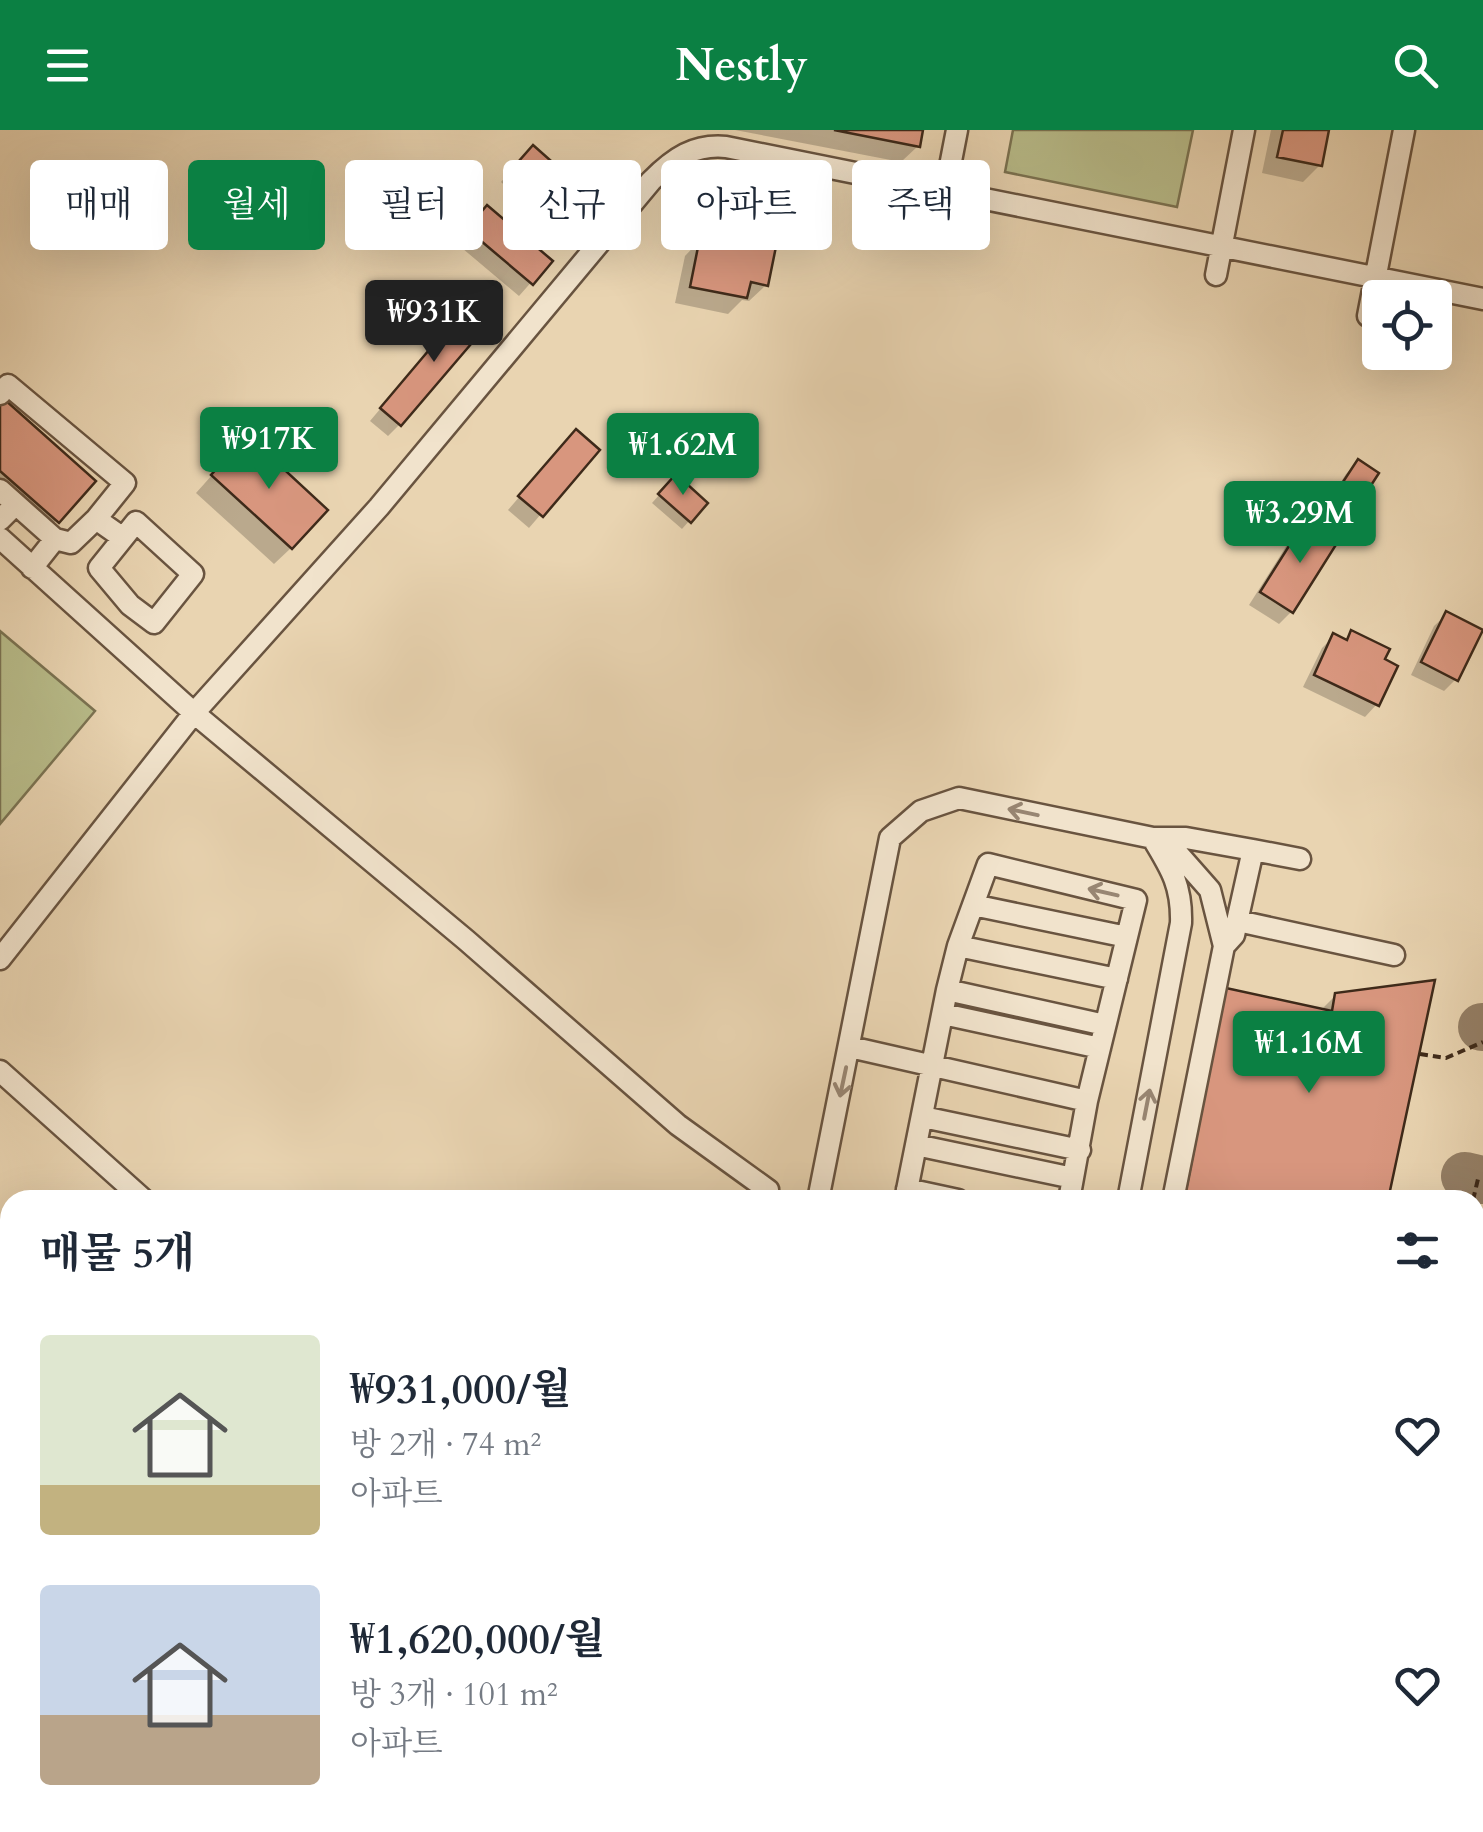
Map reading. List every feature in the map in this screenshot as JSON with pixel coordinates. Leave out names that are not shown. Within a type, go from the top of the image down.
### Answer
[{"type":"street","points":[[951,160],[957,130]]},
{"type":"street","points":[[1216,275],[1244,130]]},
{"type":"street","points":[[1374,280],[1404,130]]},
{"type":"street","points":[[0,959],[194,713],[379,507],[650,180],[676,158],[705,145],[852,171]]},
{"type":"street","points":[[990,199],[1483,299]]},
{"type":"street","points":[[0,394],[8,385],[124,483],[72,543],[56,539],[8,497],[0,520]]},
{"type":"street","points":[[96,519],[123,538]]},
{"type":"street","points":[[136,522],[193,574],[154,623],[130,605],[99,568],[136,522]]},
{"type":"street","points":[[0,538],[194,713],[466,940],[678,1125],[768,1190]]},
{"type":"street","points":[[32,568],[56,539]]},
{"type":"street","points":[[104,632],[130,605]]},
{"type":"street","points":[[820,1190],[890,838],[921,812],[959,798],[1153,838],[1186,838],[1300,858]]},
{"type":"street","points":[[1153,838],[1174,848],[1210,890],[1224,946],[1174,1190]]},
{"type":"street","points":[[1130,1190],[1181,923],[1182,895],[1153,838]]},
{"type":"street","points":[[1224,946],[1238,921],[1252,850]]},
{"type":"street","points":[[907,1190],[947,990],[958,946],[988,864],[1136,900],[1087,1101],[1070,1190]]},
{"type":"street","points":[[973,905],[1127,937]]},
{"type":"street","points":[[1238,921],[1394,955]]},
{"type":"street","points":[[958,946],[1117,979]]},
{"type":"street","points":[[947,990],[1106,1025]]},
{"type":"street","points":[[942,1014],[1100,1048]]},
{"type":"street","points":[[850,1047],[1087,1101]]},
{"type":"street","points":[[0,1072],[133,1190]]},
{"type":"street","points":[[922,1117],[1080,1150]]},
{"type":"street","points":[[916,1146],[1073,1178]]},
{"type":"path","points":[[1420,1054],[1446,1058],[1483,1042]]},
{"type":"path","points":[[1475,1190],[1478,1179]]},
{"type":"green space","points":[[1013,130],[1193,130],[1177,207],[1005,172]]},
{"type":"green space","points":[[0,631],[95,711],[0,824]]},
{"type":"building","points":[[834,130],[923,130],[920,147]]},
{"type":"building","points":[[1283,130],[1329,130],[1322,166],[1277,157]]},
{"type":"building","points":[[533,145],[550,160],[520,160]]},
{"type":"building","points":[[487,205],[503,219],[503,250],[540,250],[553,261],[533,285],[483,243],[483,210]]},
{"type":"building","points":[[697,250],[775,250],[768,286],[751,282],[747,298],[690,287]]},
{"type":"building","points":[[467,305],[489,323],[401,426],[380,408]]},
{"type":"building","points":[[4,399],[96,481],[59,523],[0,471],[0,404]]},
{"type":"building","points":[[576,429],[600,450],[543,517],[518,496]]},
{"type":"building","points":[[247,435],[328,510],[292,549],[211,475]]},
{"type":"building","points":[[1358,459],[1379,473],[1346,524],[1324,511]]},
{"type":"building","points":[[676,474],[708,503],[691,523],[658,494]]},
{"type":"building","points":[[1306,519],[1339,540],[1293,613],[1260,592]]},
{"type":"building","points":[[1446,611],[1483,630],[1458,681],[1421,662]]},
{"type":"building","points":[[1351,630],[1390,649],[1385,659],[1398,666],[1379,706],[1314,675],[1333,633],[1347,640]]},
{"type":"building","points":[[1435,980],[1390,1190],[1186,1190],[1226,988],[1332,1011],[1335,993]]},
{"type":"taxiway","points":[[1465,1176],[1483,1180]]}]
